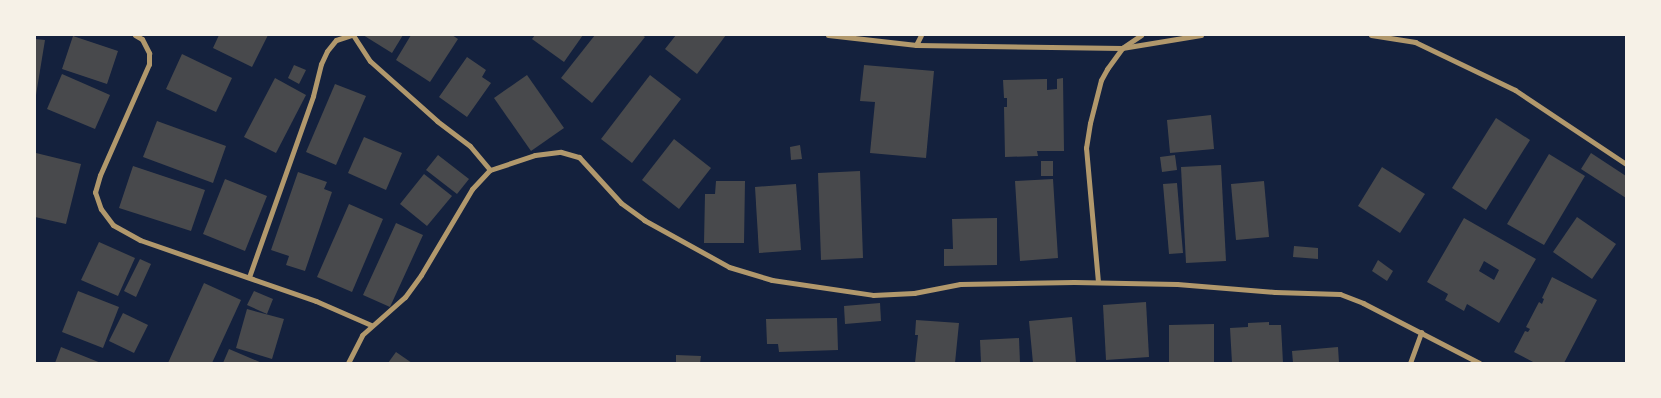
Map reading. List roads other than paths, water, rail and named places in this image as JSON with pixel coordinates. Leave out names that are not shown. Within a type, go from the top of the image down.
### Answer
[{"type":"street","points":[[135,35],[142,39],[149,53],[149,64],[94,192],[101,209],[113,225],[140,240],[316,301],[371,325]]},
{"type":"street","points":[[249,277],[313,96],[321,64],[327,51],[336,40],[352,35],[370,61],[437,121],[470,146],[490,170]]},
{"type":"street","points":[[828,35],[916,45],[1122,48],[1201,35]]},
{"type":"street","points":[[916,45],[921,35]]},
{"type":"street","points":[[1098,282],[1086,148],[1101,80],[1122,48],[1140,35]]},
{"type":"street","points":[[1371,35],[1416,42],[1515,90],[1626,164]]},
{"type":"street","points":[[348,363],[362,335],[371,325],[405,297],[421,275],[472,189],[490,170],[535,155],[561,152],[579,158],[621,203],[644,220],[729,267],[772,280],[873,294],[914,293],[960,284],[1098,282],[1177,284],[1275,292],[1340,294],[1363,303],[1479,363]]},
{"type":"street","points":[[1410,363],[1421,332]]}]
